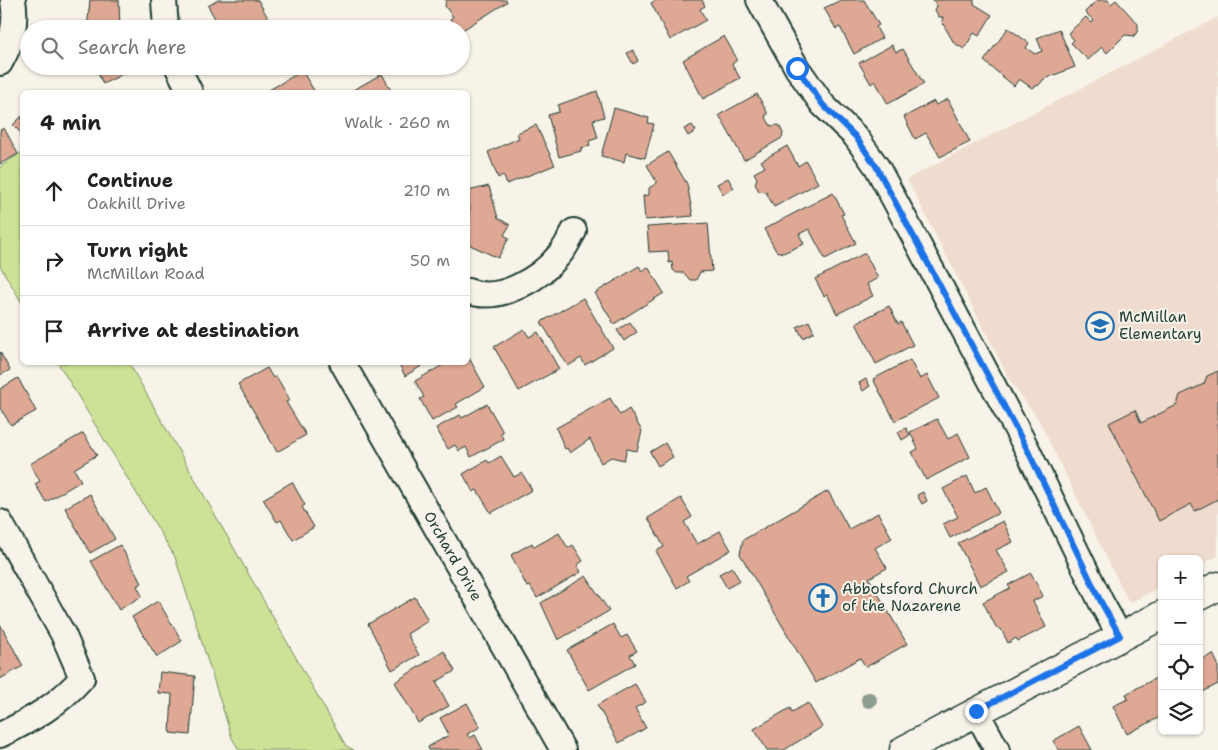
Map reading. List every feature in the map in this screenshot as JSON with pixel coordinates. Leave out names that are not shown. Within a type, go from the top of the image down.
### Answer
[{"type":"street","points":[[0,63],[11,42],[16,16],[13,0]]},
{"type":"street","points":[[164,0],[165,20]]},
{"type":"street","points":[[759,0],[797,68],[823,105],[855,136],[876,166],[1027,449],[1101,602],[1120,636]]},
{"type":"street","points":[[182,75],[189,90]]},
{"type":"street","points":[[470,292],[477,295],[502,293],[521,285],[548,267],[561,254],[574,230]]},
{"type":"street","name":"Orchard Drive","points":[[344,365],[563,750]]},
{"type":"street","points":[[0,522],[63,634],[82,678],[52,707],[0,734]]},
{"type":"street","points":[[1203,594],[1218,586]]},
{"type":"street","points":[[904,750],[1158,617]]},
{"type":"street","points":[[976,711],[997,750]]},
{"type":"shaded area","name":"McMillan Elementary","points":[[1218,17],[1218,556],[1203,564],[1203,555],[1158,555],[1158,588],[1129,603],[1038,419],[1011,382],[907,179]]},
{"type":"green space","points":[[20,153],[20,300],[0,266],[0,167]]},
{"type":"green space","points":[[59,365],[130,365],[346,746],[354,750],[239,750],[232,738],[175,557]]},
{"type":"building","points":[[90,0],[119,0],[120,20],[88,20]]},
{"type":"building","points":[[218,0],[258,0],[269,20],[216,20],[208,6]]},
{"type":"building","points":[[446,0],[506,0],[507,2],[470,25],[470,20],[451,20],[453,17],[445,6]]},
{"type":"building","points":[[656,0],[702,0],[705,6],[700,9],[706,20],[670,40],[651,3]]},
{"type":"building","points":[[841,0],[864,0],[879,25],[876,27],[882,38],[854,54],[840,27],[836,29],[824,8]]},
{"type":"building","points":[[933,0],[974,0],[974,4],[992,15],[979,36],[974,33],[964,49],[954,43],[942,22],[943,17],[939,17],[935,10],[937,6]]},
{"type":"building","points":[[1097,0],[1108,0],[1111,4],[1116,0],[1138,24],[1138,31],[1134,36],[1125,35],[1107,53],[1102,47],[1088,60],[1071,43],[1074,40],[1068,33],[1086,17],[1092,23],[1094,21],[1085,12]]},
{"type":"building","points":[[1008,28],[1029,43],[1026,48],[1035,54],[1042,51],[1037,38],[1059,29],[1075,67],[1044,79],[1039,85],[1032,88],[1019,79],[1014,86],[984,61]]},
{"type":"building","points":[[724,36],[736,57],[736,61],[732,64],[740,78],[703,99],[683,60]]},
{"type":"building","points":[[892,45],[896,52],[903,49],[924,84],[888,104],[875,81],[871,84],[859,63]]},
{"type":"building","points":[[633,50],[638,61],[633,64],[627,53]]},
{"type":"building","points":[[99,75],[121,75],[103,84]]},
{"type":"building","points":[[295,75],[304,75],[314,90],[269,90]]},
{"type":"building","points":[[383,75],[391,90],[353,90]]},
{"type":"building","points":[[597,91],[604,117],[593,120],[598,138],[589,141],[590,146],[581,148],[581,151],[559,157],[548,115],[559,112],[558,105]]},
{"type":"building","points":[[757,94],[768,114],[765,116],[771,126],[779,125],[783,133],[782,138],[744,160],[719,115]]},
{"type":"building","points":[[948,99],[970,142],[940,157],[926,133],[915,139],[904,117],[934,101],[936,105]]},
{"type":"building","points":[[614,108],[649,118],[648,123],[654,124],[645,158],[626,153],[624,162],[601,156]]},
{"type":"building","points":[[20,118],[20,132],[13,125]]},
{"type":"building","points":[[536,125],[555,165],[507,184],[503,175],[498,178],[488,152],[519,138],[517,133]]},
{"type":"building","points":[[692,125],[696,131],[688,136],[684,129]]},
{"type":"building","points":[[4,128],[18,154],[0,164],[0,130]]},
{"type":"building","points":[[787,146],[798,166],[806,161],[818,183],[774,207],[766,192],[759,191],[755,184],[757,178],[754,173],[765,167],[761,161]]},
{"type":"building","points":[[668,152],[687,184],[693,216],[645,220],[643,196],[649,195],[649,188],[657,183],[647,165]]},
{"type":"building","points":[[728,178],[734,188],[723,194],[717,184]]},
{"type":"building","points":[[489,186],[498,218],[510,225],[504,235],[509,238],[498,258],[470,245],[470,191]]},
{"type":"building","points":[[833,193],[844,214],[841,215],[856,243],[825,259],[809,229],[799,234],[804,244],[783,253],[776,251],[764,229]]},
{"type":"building","points":[[708,223],[712,271],[700,272],[696,280],[690,280],[684,273],[677,273],[673,270],[672,262],[669,263],[668,251],[649,252],[647,227]]},
{"type":"building","points":[[865,253],[878,278],[867,284],[873,296],[837,314],[827,294],[824,296],[815,279]]},
{"type":"building","points":[[639,266],[642,271],[648,267],[664,293],[614,324],[595,293]]},
{"type":"building","points":[[583,298],[613,348],[585,365],[581,358],[568,366],[541,322]]},
{"type":"building","points":[[889,306],[898,324],[901,322],[913,345],[876,364],[856,323]]},
{"type":"building","points":[[809,321],[814,332],[803,338],[797,327]]},
{"type":"building","points":[[630,322],[637,332],[624,341],[617,330]]},
{"type":"building","points":[[524,329],[529,337],[538,332],[559,369],[519,391],[494,347]]},
{"type":"building","points":[[0,352],[10,370],[0,375]]},
{"type":"building","points":[[470,360],[485,387],[456,404],[458,407],[432,421],[420,399],[424,397],[415,381],[443,365],[470,365]]},
{"type":"building","points":[[910,360],[920,379],[927,375],[939,398],[895,421],[873,379]]},
{"type":"building","points":[[400,365],[423,365],[405,376]]},
{"type":"building","points":[[267,368],[273,378],[276,376],[290,400],[286,402],[306,435],[277,452],[238,384]]},
{"type":"building","points":[[1218,371],[1218,499],[1195,511],[1191,504],[1159,521],[1109,423],[1135,410],[1141,423],[1177,405],[1180,395],[1204,384],[1207,376]]},
{"type":"building","points":[[18,378],[36,411],[11,425],[0,408],[0,389]]},
{"type":"building","points":[[866,379],[870,386],[863,391],[859,383]]},
{"type":"building","points":[[610,398],[620,415],[629,409],[642,431],[637,451],[627,449],[624,460],[611,457],[601,463],[590,439],[570,453],[567,448],[565,449],[556,428]]},
{"type":"building","points":[[487,404],[503,432],[500,434],[504,439],[471,457],[466,447],[459,451],[455,445],[448,449],[436,428],[460,415],[462,418]]},
{"type":"building","points":[[937,419],[948,439],[958,433],[970,457],[926,480],[912,452],[918,449],[910,432]]},
{"type":"building","points":[[906,428],[910,435],[902,440],[898,432]]},
{"type":"building","points":[[83,433],[97,455],[74,469],[81,481],[46,502],[35,484],[40,481],[30,464]]},
{"type":"building","points":[[665,443],[673,457],[658,466],[650,452]]},
{"type":"building","points":[[501,456],[514,477],[522,473],[532,490],[491,513],[477,490],[473,492],[463,474],[487,460],[489,463]]},
{"type":"building","points":[[967,476],[975,493],[986,487],[999,513],[950,538],[943,524],[958,517],[943,489]]},
{"type":"building","points":[[292,482],[305,505],[302,507],[314,527],[293,540],[281,520],[277,522],[263,499]]},
{"type":"building","name":"Abbotsford Church of the Nazarene","points":[[828,491],[849,529],[878,513],[892,538],[875,548],[887,568],[869,578],[907,644],[866,667],[860,658],[816,683],[740,554],[743,540]]},
{"type":"building","points":[[923,492],[927,501],[922,504],[917,495]]},
{"type":"building","points":[[90,494],[115,539],[90,553],[65,508]]},
{"type":"building","points":[[681,498],[692,517],[684,522],[697,544],[720,531],[731,550],[686,576],[689,581],[677,588],[656,551],[664,547],[648,518]]},
{"type":"building","points":[[1003,521],[1013,542],[996,550],[1009,572],[980,586],[958,543]]},
{"type":"building","points":[[559,533],[568,548],[573,545],[583,561],[577,565],[581,572],[537,598],[530,586],[527,587],[511,555],[532,543],[534,547]]},
{"type":"building","points":[[120,545],[142,583],[137,586],[142,596],[119,610],[91,561]]},
{"type":"building","points":[[732,567],[740,581],[727,588],[719,574]]},
{"type":"building","points":[[1031,573],[1043,596],[1033,601],[1046,627],[1018,641],[1016,638],[1008,643],[1001,629],[996,627],[983,602],[1010,588],[1008,585]]},
{"type":"building","points":[[586,576],[609,611],[558,640],[541,603]]},
{"type":"building","points":[[415,597],[428,621],[407,634],[419,655],[392,670],[368,624]]},
{"type":"building","points":[[158,601],[182,641],[157,657],[132,617]]},
{"type":"building","points":[[0,624],[23,666],[0,679]]},
{"type":"building","points":[[613,624],[621,638],[627,635],[637,651],[630,655],[635,664],[589,690],[567,650]]},
{"type":"building","points":[[444,651],[455,671],[436,682],[449,706],[418,723],[395,682]]},
{"type":"building","points":[[1213,654],[1218,664],[1218,684],[1203,692],[1203,690],[1203,659]]},
{"type":"building","points":[[160,672],[195,676],[190,735],[170,733],[172,694],[158,693]]},
{"type":"building","points":[[1156,678],[1158,681],[1158,718],[1127,734],[1113,706],[1128,699],[1126,694]]},
{"type":"building","points":[[635,684],[646,702],[635,708],[646,728],[619,743],[597,705]]},
{"type":"building","points":[[467,703],[480,727],[467,734],[470,738],[475,735],[483,750],[429,750],[428,747],[449,735],[440,718]]},
{"type":"building","points":[[808,703],[822,727],[784,750],[767,750],[754,729],[790,708],[792,712]]},
{"type":"building","points":[[1079,726],[1092,750],[1059,750],[1053,741]]},
{"type":"place","name":"McMillan Elementary","points":[[1100,326]]},
{"type":"place","name":"Abbotsford Church of the Nazarene","points":[[823,598]]},
{"type":"route","points":[[797,68],[823,105],[855,136],[876,166],[1027,449],[1101,602],[1120,636],[976,711]]}]
